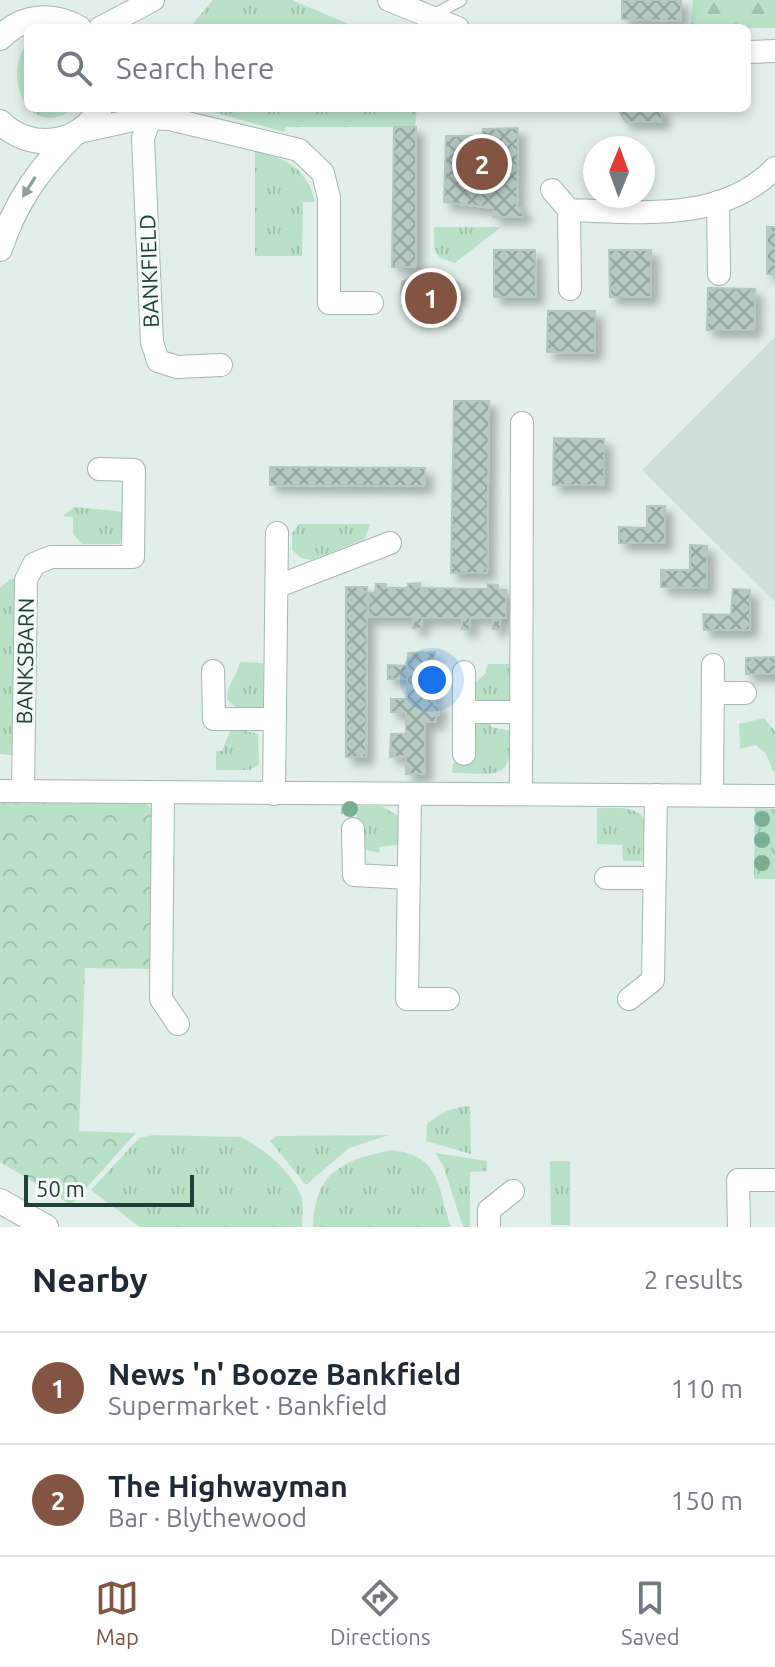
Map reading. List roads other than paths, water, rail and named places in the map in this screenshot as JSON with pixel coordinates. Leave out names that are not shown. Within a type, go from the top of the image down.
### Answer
[{"type":"street","points":[[68,0],[79,24]]},
{"type":"street","points":[[389,0],[448,24]]},
{"type":"street","points":[[110,24],[139,13]]},
{"type":"street","points":[[0,38],[17,24],[33,19],[50,18],[69,24]]},
{"type":"street","points":[[751,52],[775,51]]},
{"type":"street","points":[[0,249],[10,218],[41,166],[96,112]]},
{"type":"street","points":[[1,127],[38,142],[141,115],[190,121],[299,150],[323,173],[329,198],[329,303],[372,303]]},
{"type":"street","name":"BANKFIELD","points":[[141,115],[152,342],[158,361],[177,367],[221,365]]},
{"type":"street","points":[[569,210],[677,213],[738,194],[775,168]]},
{"type":"street","points":[[552,190],[569,210],[570,289]]},
{"type":"street","points":[[718,202],[719,274]]},
{"type":"street","points":[[521,793],[522,423]]},
{"type":"street","name":"BANKSBARN","points":[[99,469],[134,470],[133,557],[51,557],[34,564],[26,580],[11,791],[775,796]]},
{"type":"street","points":[[274,794],[277,533]]},
{"type":"street","points":[[278,586],[390,543]]},
{"type":"street","points":[[712,795],[713,665]]},
{"type":"street","points":[[213,671],[214,719],[275,719]]},
{"type":"street","points":[[464,672],[464,754]]},
{"type":"street","points":[[714,693],[745,693]]},
{"type":"street","points":[[464,712],[521,712]]},
{"type":"street","points":[[163,793],[161,999],[178,1024]]},
{"type":"street","points":[[410,795],[407,999],[448,999]]},
{"type":"street","points":[[629,999],[653,980],[656,795]]},
{"type":"street","points":[[353,829],[354,875],[409,878]]},
{"type":"street","points":[[606,878],[654,878]]},
{"type":"street","points":[[739,1227],[738,1180],[775,1180]]},
{"type":"street","points":[[489,1227],[489,1210],[513,1191]]},
{"type":"street","points":[[0,1201],[46,1227]]},
{"type":"lane","points":[[430,17],[461,0]]},
{"type":"place","name":"The Highwayman","points":[[482,164]]},
{"type":"place","name":"News 'n' Booze Bankfield","points":[[431,298]]}]
